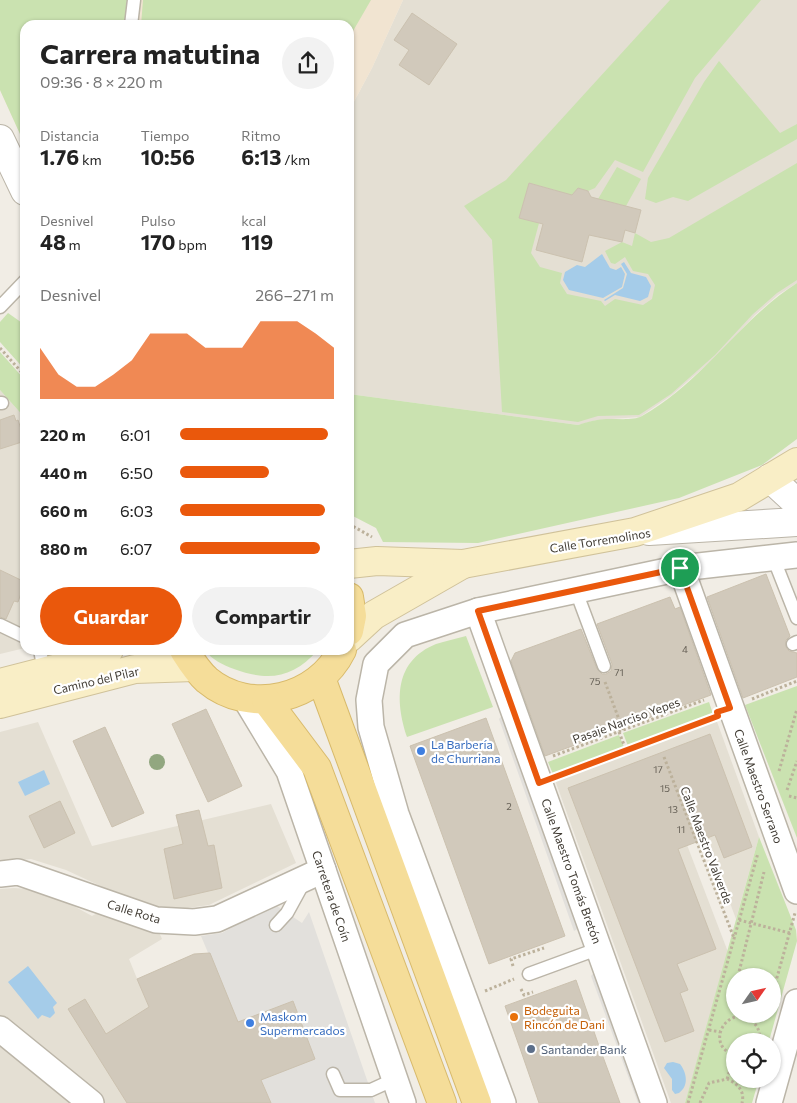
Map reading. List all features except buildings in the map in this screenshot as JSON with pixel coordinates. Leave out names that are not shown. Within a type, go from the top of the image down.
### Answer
[{"type":"main road","points":[[635,532],[739,497],[797,462]]},
{"type":"main road","name":"Calle Torremolinos","points":[[354,563],[377,561],[463,564],[635,532]]},
{"type":"main road","name":"Calle Torremolinos","points":[[354,634],[374,616],[463,564]]},
{"type":"main road","name":"Camino del Pilar","points":[[0,683],[42,661],[93,659],[100,655]]},
{"type":"main road","points":[[189,658],[208,681],[226,691],[255,699],[286,697],[304,689],[321,678],[340,655]]},
{"type":"main road","name":"Camino del Pilar","points":[[0,704],[135,669],[189,658]]},
{"type":"main road","points":[[321,678],[478,1103]]},
{"type":"main road","points":[[255,699],[317,768],[442,1103]]},
{"type":"street","points":[[0,139],[20,181]]},
{"type":"street","points":[[770,478],[797,503]]},
{"type":"street","name":"Calle Torremolinos","points":[[635,532],[797,522]]},
{"type":"street","points":[[503,1103],[396,814],[388,787],[371,728],[369,700],[376,664],[405,635],[478,611],[680,568],[785,556]]},
{"type":"street","name":"Calle Maestro Serrano","points":[[680,568],[724,710],[794,899]]},
{"type":"street","name":"Calle Maestro Tomás Bretón","points":[[478,611],[654,1103]]},
{"type":"street","name":"Carretera de Coín","points":[[255,699],[289,771],[316,873],[398,1096]]},
{"type":"street","points":[[343,736],[388,787]]},
{"type":"street","name":"Calle Rota","points":[[0,874],[18,872],[156,920],[194,922],[217,919],[316,873]]},
{"type":"street","points":[[769,1103],[797,1002]]},
{"type":"street","points":[[0,1029],[91,1103]]},
{"type":"lane","points":[[132,20],[134,0]]},
{"type":"lane","points":[[0,307],[20,286]]},
{"type":"lane","points":[[785,556],[797,618]]},
{"type":"lane","points":[[576,591],[604,666]]},
{"type":"lane","points":[[0,625],[20,635]]},
{"type":"lane","points":[[276,926],[316,873]]},
{"type":"lane","points":[[529,974],[600,948]]},
{"type":"lane","points":[[333,1074],[340,1090],[371,1090],[398,1096]]},
{"type":"path","points":[[0,348],[20,370]]},
{"type":"path","points":[[605,681],[626,750]]},
{"type":"path","points":[[536,773],[626,750],[718,716],[724,710],[797,681]]},
{"type":"path","name":"Pasaje Narciso Yepes","points":[[536,773],[621,731],[712,698],[724,710]]},
{"type":"path","points":[[778,774],[797,709]]},
{"type":"path","name":"Calle Maestro Valverde","points":[[664,757],[734,939]]},
{"type":"path","points":[[783,803],[797,761]]},
{"type":"path","points":[[786,795],[797,798]]},
{"type":"path","points":[[688,1103],[759,850]]},
{"type":"path","points":[[740,968],[750,922],[766,867]]},
{"type":"path","points":[[780,968],[795,915],[794,899]]},
{"type":"path","points":[[739,920],[790,933]]},
{"type":"path","points":[[726,1050],[722,1047],[720,1032],[727,1023]]},
{"type":"path","points":[[709,1030],[720,1032]]},
{"type":"path","points":[[700,1103],[709,1083],[726,1079]]},
{"type":"path","points":[[741,1088],[744,1097],[742,1103]]},
{"type":"shaded area","points":[[0,0],[403,0],[372,68],[354,102],[354,20],[20,20],[20,134],[0,90]]},
{"type":"shaded area","points":[[403,0],[797,0],[797,283],[778,295],[755,315],[716,357],[672,395],[640,417],[597,420],[578,425],[354,395],[354,102],[372,68]]},
{"type":"shaded area","points":[[0,390],[20,412],[20,649],[0,654]]},
{"type":"shaded area","points":[[507,710],[584,925],[574,931],[499,719]]},
{"type":"shaded area","points":[[716,719],[759,837],[736,919],[672,749],[653,756],[728,952],[685,1103],[671,1103],[555,780]]},
{"type":"shaded area","points":[[38,722],[92,846],[271,804],[296,863],[209,905],[173,910],[135,902],[66,870],[31,859],[0,862],[0,732]]},
{"type":"shaded area","points":[[0,889],[28,889],[59,898],[92,916],[101,911],[158,930],[162,939],[129,959],[188,1103],[102,1103],[0,1017]]},
{"type":"shaded area","points":[[274,904],[302,923],[309,912],[375,1103],[271,1103],[201,936],[222,933]]},
{"type":"shaded area","points":[[599,967],[649,1103],[638,1103],[591,976]]},
{"type":"shaded area","points":[[0,1041],[74,1103],[0,1103]]},
{"type":"green space","points":[[0,0],[127,0],[125,20],[20,20],[20,134],[0,90]]},
{"type":"green space","points":[[143,0],[371,0],[354,29],[354,20],[141,20]]},
{"type":"green space","points":[[670,0],[761,0],[695,78],[643,172],[615,160],[595,188],[588,191],[578,188],[570,197],[554,194],[555,190],[529,183],[519,218],[539,223],[531,253],[540,267],[562,273],[560,283],[567,294],[601,301],[605,306],[615,299],[643,305],[652,299],[655,285],[648,274],[633,271],[625,257],[615,264],[611,263],[605,251],[622,242],[632,246],[635,233],[651,242],[669,238],[797,163],[797,280],[777,293],[753,314],[715,355],[671,394],[639,415],[598,416],[578,422],[502,412],[492,240],[464,206],[506,180]]},
{"type":"green space","points":[[719,61],[780,133],[797,124],[797,139],[688,201],[673,197],[656,203],[645,199],[648,178],[704,82]]},
{"type":"green space","points":[[617,167],[641,179],[626,206],[598,199]]},
{"type":"green space","points":[[797,283],[797,439],[762,465],[679,498],[478,543],[383,542],[376,528],[354,517],[354,395],[578,425],[602,419],[637,418],[664,402],[684,386],[776,298]]},
{"type":"green space","points":[[8,313],[20,321],[20,364],[0,342],[0,322]]},
{"type":"green space","points":[[0,352],[20,374],[20,412],[0,390]]},
{"type":"green space","points":[[466,636],[493,707],[407,737],[403,723],[400,696],[401,683],[405,671],[422,651],[436,644]]},
{"type":"green space","points":[[209,655],[313,655],[290,672],[269,676],[247,673],[214,659]]},
{"type":"green space","points":[[797,686],[797,838],[745,705]]},
{"type":"green space","points":[[709,702],[713,714],[628,746],[623,733]]},
{"type":"green space","points":[[619,735],[624,747],[553,774],[548,762]]},
{"type":"green space","points":[[759,837],[796,930],[797,941],[781,998],[781,968],[726,968],[726,1023],[774,1023],[771,1033],[726,1033],[726,1088],[756,1088],[752,1103],[685,1103]]},
{"type":"water","points":[[602,254],[610,268],[616,270],[621,267],[625,274],[622,287],[603,298],[569,290],[563,280],[565,272],[577,265],[585,267]]},
{"type":"water","points":[[624,262],[631,273],[646,277],[651,286],[648,297],[640,301],[615,295],[605,301],[623,288],[627,274],[621,264]]},
{"type":"water","points":[[44,770],[50,784],[25,796],[18,782]]},
{"type":"water","points":[[28,966],[57,1003],[53,1007],[55,1013],[50,1018],[42,1015],[38,1019],[8,982]]},
{"type":"water","points":[[667,1063],[680,1064],[686,1079],[682,1090],[675,1094],[672,1090],[672,1079],[664,1068]]},
{"type":"place","name":"La Barbería de Churriana","points":[[421,751]]},
{"type":"place","name":"Bodeguita Rincón de Dani","points":[[514,1017]]},
{"type":"place","name":"Maskom Supermercados","points":[[250,1023]]},
{"type":"place","name":"Santander Bank","points":[[531,1049]]},
{"type":"route","points":[[680,568],[730,708],[717,712],[718,716],[539,783],[478,611],[651,576],[680,568]]}]
